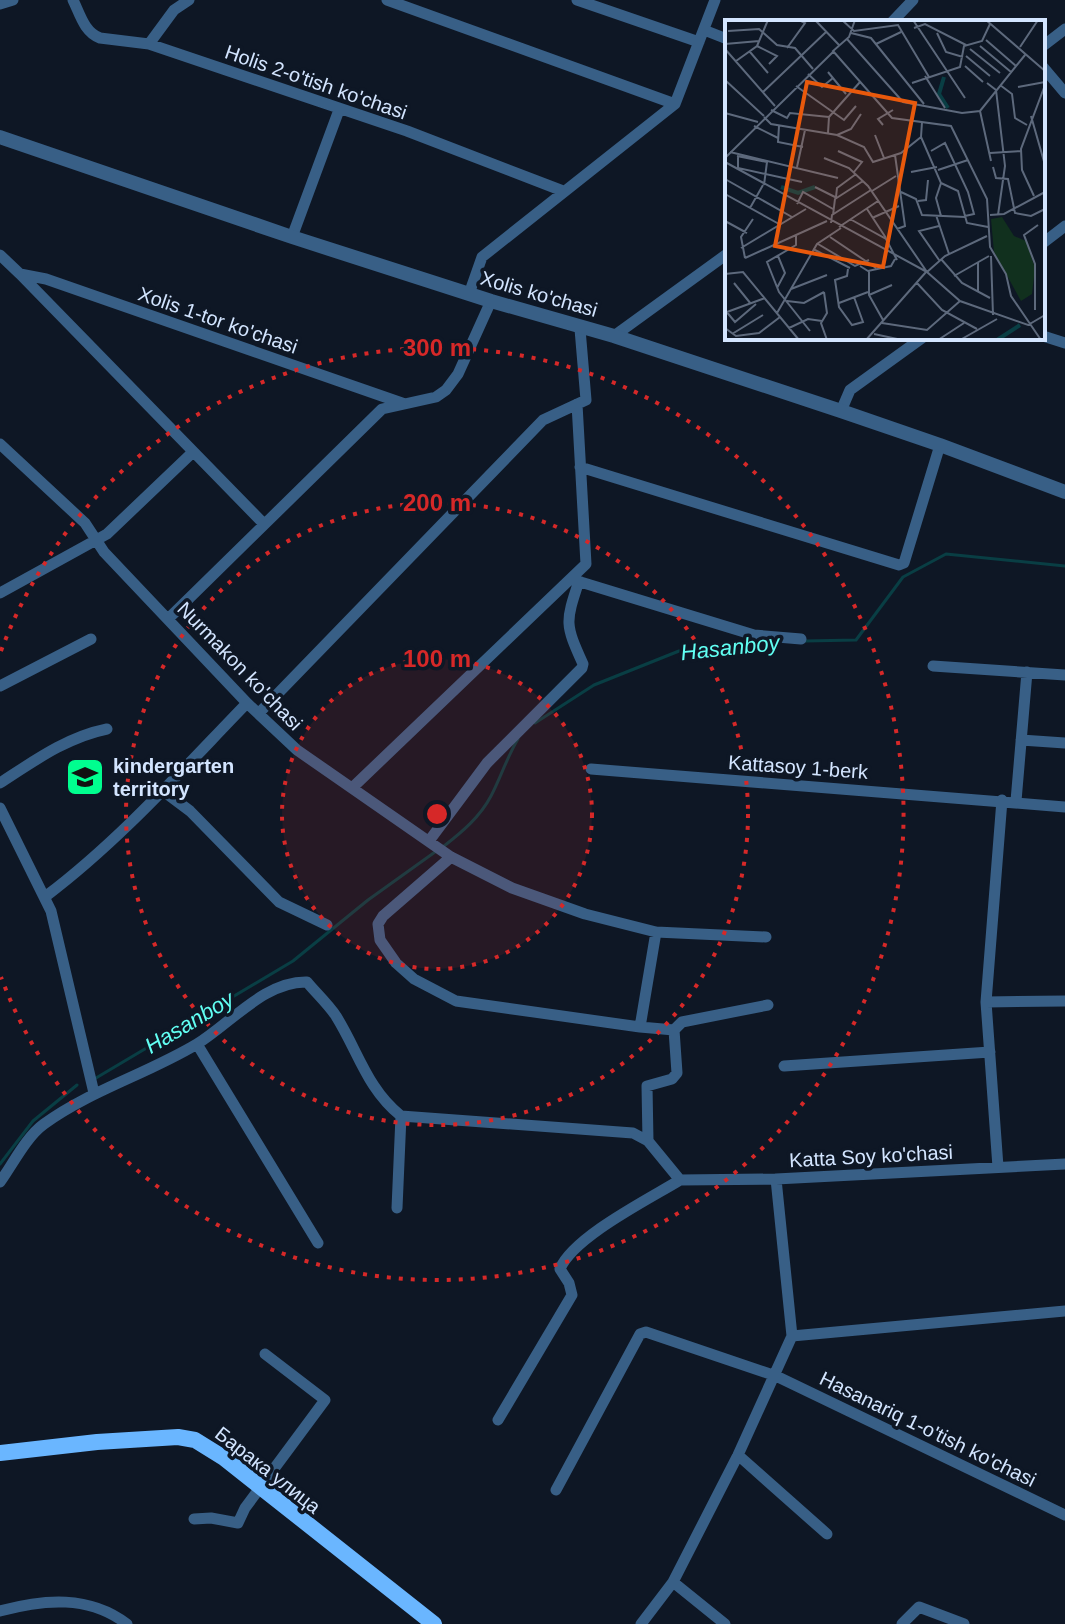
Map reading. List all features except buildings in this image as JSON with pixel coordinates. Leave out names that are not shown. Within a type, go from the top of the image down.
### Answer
[{"type":"main road","name":"Барака улица","points":[[0,1453],[97,1442],[187,1438],[210,1448],[434,1624]]},
{"type":"street","points":[[0,4],[13,0]]},
{"type":"street","name":"Holis 2-o'tish ko'chasi","points":[[73,0],[92,35],[149,44],[407,131],[563,191]]},
{"type":"street","points":[[149,44],[174,10],[189,0]]},
{"type":"street","points":[[387,0],[675,104]]},
{"type":"street","points":[[577,0],[699,42]]},
{"type":"street","points":[[469,294],[482,257],[675,104],[715,0]]},
{"type":"street","points":[[894,20],[913,0]]},
{"type":"street","points":[[1045,44],[1065,29]]},
{"type":"street","points":[[704,30],[725,38]]},
{"type":"street","points":[[1045,69],[1065,93]]},
{"type":"street","points":[[292,237],[339,110]]},
{"type":"street","name":"Xolis ko'chasi","points":[[0,137],[292,237],[580,329],[614,336],[841,411],[1065,492]]},
{"type":"street","points":[[1045,241],[1065,226]]},
{"type":"street","name":"Xolis 1-tor ko'chasi","points":[[0,255],[264,524]]},
{"type":"street","points":[[614,336],[725,255]]},
{"type":"street","name":"Xolis 1-tor ko'chasi","points":[[20,274],[46,279],[403,403]]},
{"type":"street","points":[[168,619],[382,409],[436,397],[446,390],[458,374],[491,301]]},
{"type":"street","points":[[259,713],[543,420],[587,399],[580,329]]},
{"type":"street","points":[[1045,337],[1065,343]]},
{"type":"street","points":[[841,411],[850,390],[919,340]]},
{"type":"street","points":[[352,788],[575,580],[586,564],[577,404]]},
{"type":"street","name":"Nurmakon ko'chasi","points":[[0,444],[85,523],[104,552],[247,703],[297,750],[451,857],[512,888],[585,914],[656,932],[766,937]]},
{"type":"street","points":[[580,467],[899,565],[904,563],[940,445]]},
{"type":"street","points":[[0,593],[98,540],[193,452]]},
{"type":"street","points":[[575,580],[734,630],[801,639]]},
{"type":"street","points":[[429,841],[487,763],[582,668],[567,619],[575,580]]},
{"type":"street","points":[[0,686],[91,639]]},
{"type":"street","points":[[933,666],[1065,675]]},
{"type":"street","points":[[1016,801],[1027,672]]},
{"type":"street","points":[[46,896],[68,880],[162,790],[247,703]]},
{"type":"street","points":[[0,783],[65,743],[84,734],[107,729]]},
{"type":"street","points":[[1021,740],[1065,743]]},
{"type":"street","name":"Kattasoy 1-berk","points":[[591,769],[1065,807]]},
{"type":"street","points":[[162,790],[190,811],[279,902],[327,925]]},
{"type":"street","points":[[998,1167],[986,1002],[1002,800]]},
{"type":"street","points":[[0,808],[46,896],[94,1093]]},
{"type":"street","points":[[451,857],[383,916],[378,924],[380,940],[396,963],[414,979],[456,1001],[674,1030]]},
{"type":"street","points":[[640,1027],[656,932]]},
{"type":"street","points":[[0,1182],[35,1132],[94,1093],[148,1070],[197,1044],[275,988],[293,982],[307,982],[335,1015],[368,1080],[385,1103],[401,1116],[633,1133],[648,1141],[680,1180],[582,1240],[563,1261],[560,1269],[572,1295],[498,1420]]},
{"type":"street","points":[[986,1002],[1065,1001]]},
{"type":"street","points":[[648,1141],[645,1091],[651,1083],[663,1082],[677,1073],[674,1030],[682,1022],[768,1005]]},
{"type":"street","points":[[197,1044],[318,1243]]},
{"type":"street","points":[[784,1066],[990,1052]]},
{"type":"street","points":[[397,1208],[401,1116]]},
{"type":"street","name":"Katta Soy ko'chasi","points":[[680,1180],[776,1179],[1065,1164]]},
{"type":"street","points":[[641,1624],[673,1582],[738,1455],[792,1336],[776,1179]]},
{"type":"street","points":[[792,1336],[1065,1311]]},
{"type":"street","name":"Hasanariq 1-o'tish ko'chasi","points":[[556,1490],[643,1332],[776,1376],[1065,1515]]},
{"type":"street","points":[[194,1519],[211,1518],[238,1523],[325,1400],[265,1354]]},
{"type":"street","points":[[738,1455],[827,1534]]},
{"type":"street","points":[[673,1582],[725,1624]]},
{"type":"street","points":[[0,1611],[26,1604],[60,1601],[112,1612],[127,1624]]},
{"type":"street","points":[[902,1624],[919,1607],[964,1624]]},
{"type":"waterway","name":"Hasanboy","points":[[805,641],[856,640],[903,577],[946,554],[1065,566]]},
{"type":"waterway","name":"Hasanboy","points":[[535,723],[594,685],[679,651],[769,641]]},
{"type":"waterway","name":"Hasanboy","points":[[444,846],[470,824],[487,804],[518,739]]},
{"type":"waterway","name":"Hasanboy","points":[[96,1078],[293,961],[368,900],[435,852]]},
{"type":"waterway","name":"Hasanboy","points":[[0,1164],[33,1121],[77,1085]]},
{"type":"place","name":"kindergarten territory","points":[[85,777]]}]
